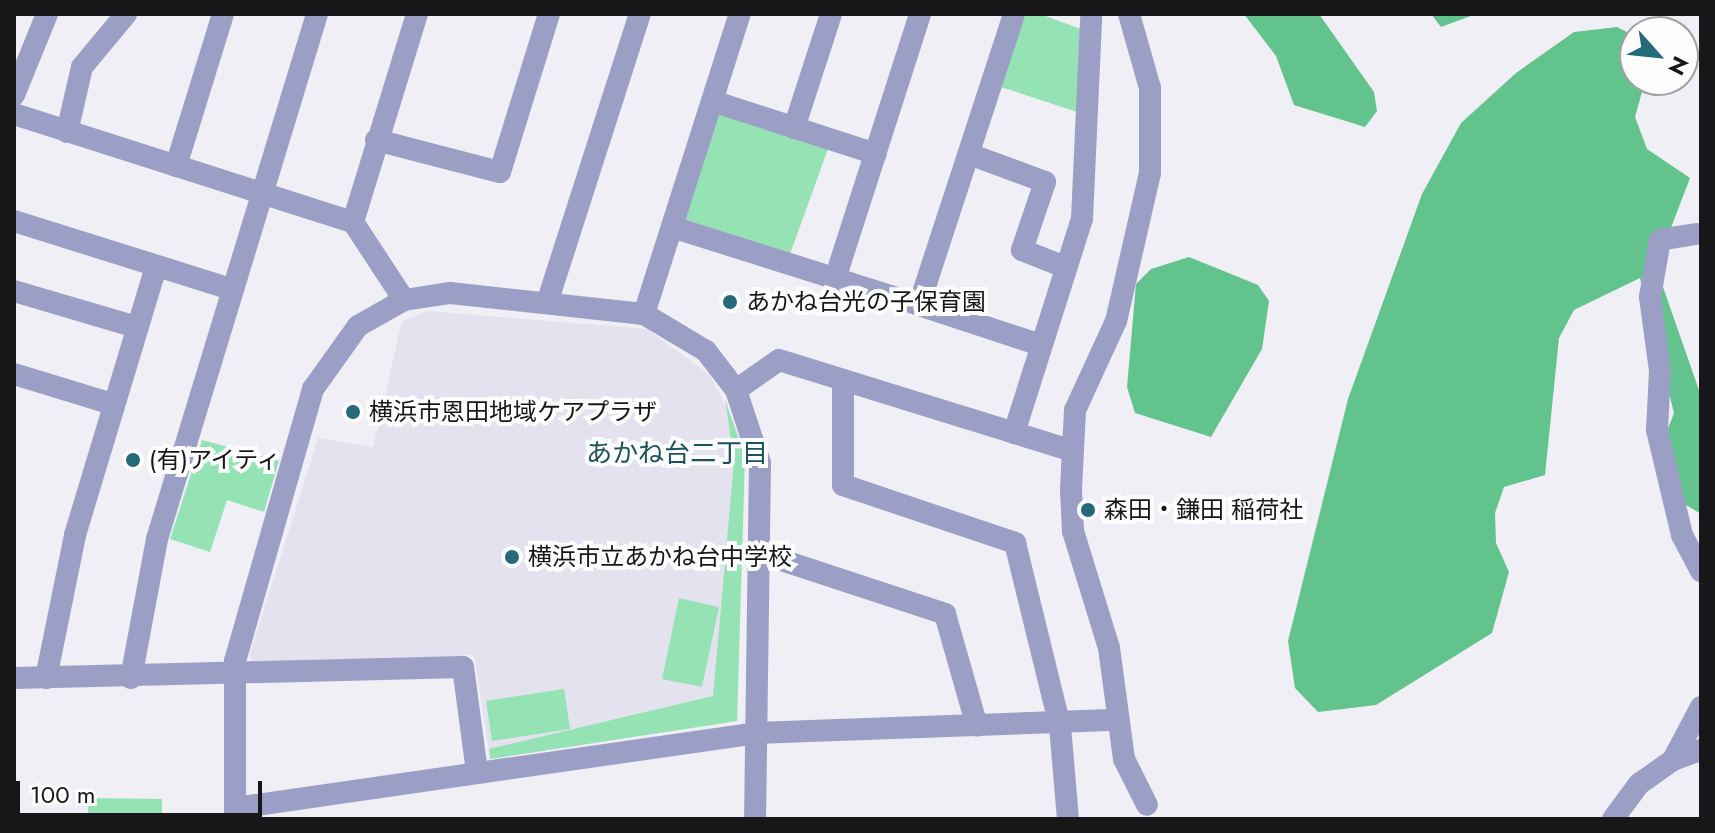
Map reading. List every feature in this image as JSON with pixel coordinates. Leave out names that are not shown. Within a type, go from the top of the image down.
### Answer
[{"type":"street","points":[[14,95],[47,14]]},
{"type":"street","points":[[67,132],[82,67],[126,14]]},
{"type":"street","points":[[176,166],[223,14]]},
{"type":"street","points":[[131,678],[157,539],[317,14]]},
{"type":"street","points":[[353,222],[417,14]]},
{"type":"street","points":[[376,140],[500,172],[549,14]]},
{"type":"street","points":[[548,300],[640,14]]},
{"type":"street","points":[[644,314],[740,14]]},
{"type":"street","points":[[794,128],[831,14]]},
{"type":"street","points":[[835,279],[920,14]]},
{"type":"street","points":[[919,305],[1014,14]]},
{"type":"street","points":[[1014,433],[1082,219],[1083,16],[1131,21],[1150,88],[1150,173],[1116,321],[1075,410],[1070,450],[1073,531],[1109,648],[1116,720],[1133,784],[1147,805]]},
{"type":"street","points":[[712,101],[876,154]]},
{"type":"street","points":[[14,114],[353,222],[404,300]]},
{"type":"street","points":[[969,154],[1045,182],[1022,250],[1065,267]]},
{"type":"street","points":[[14,221],[231,289]]},
{"type":"street","points":[[672,227],[1041,345]]},
{"type":"street","points":[[1696,234],[1660,240],[1650,297],[1660,371],[1657,430],[1682,535],[1701,571]]},
{"type":"street","points":[[46,678],[112,404],[156,267]]},
{"type":"street","points":[[14,291],[136,327]]},
{"type":"street","points":[[755,819],[757,733],[760,553],[760,463],[736,390],[706,351],[644,314],[548,300],[450,293],[404,300],[358,326],[313,389],[242,626],[234,677],[235,813],[477,772],[757,733],[1060,726],[1116,720]]},
{"type":"street","points":[[736,390],[779,360],[1070,450]]},
{"type":"street","points":[[14,374],[112,404]]},
{"type":"street","points":[[843,381],[843,485],[1015,543],[1060,726],[1068,819]]},
{"type":"street","points":[[760,553],[945,614],[977,726]]},
{"type":"street","points":[[14,678],[234,677],[463,667],[477,772]]},
{"type":"street","points":[[1673,760],[1701,707]]},
{"type":"street","points":[[1613,819],[1639,784],[1673,760],[1701,750]]},
{"type":"shaded area","name":"横浜市立あかね台中学校","points":[[428,311],[647,329],[710,375],[745,446],[737,721],[490,759],[474,655],[258,666],[249,656],[318,438],[373,447],[402,321]]},
{"type":"green space","points":[[1040,14],[1081,29],[1077,112],[1001,87],[1021,17]]},
{"type":"green space","points":[[1244,14],[1319,14],[1374,92],[1377,111],[1365,127],[1294,105],[1276,56]]},
{"type":"green space","points":[[1431,14],[1476,14],[1441,27]]},
{"type":"green space","points":[[1619,28],[1619,96],[1641,96],[1635,117],[1647,149],[1690,178],[1656,267],[1701,396],[1701,514],[1673,497],[1660,449],[1674,413],[1640,278],[1574,310],[1559,338],[1545,475],[1504,487],[1495,513],[1496,543],[1509,572],[1492,633],[1376,705],[1318,712],[1295,688],[1288,641],[1348,399],[1422,194],[1461,123],[1516,73],[1574,32]]},
{"type":"green space","points":[[720,110],[829,146],[790,254],[682,222]]},
{"type":"green space","points":[[1189,257],[1258,285],[1269,301],[1262,349],[1211,437],[1135,413],[1127,387],[1136,284],[1151,269]]},
{"type":"green space","points":[[725,399],[745,458],[737,721],[490,759],[489,749],[713,696],[734,461]]},
{"type":"green space","points":[[202,440],[279,461],[264,512],[227,500],[210,552],[170,539]]},
{"type":"green space","points":[[679,598],[719,607],[702,687],[662,679]]},
{"type":"green space","points":[[564,689],[570,729],[492,741],[486,701]]},
{"type":"green space","points":[[88,798],[162,799],[162,819],[88,819]]},
{"type":"place","name":"あかね台光の子保育園","points":[[730,302]]},
{"type":"place","name":"横浜市恩田地域ケアプラザ","points":[[353,412]]},
{"type":"place","name":"(有)アイティ","points":[[133,460]]},
{"type":"place","name":"森田・鎌田 稲荷社","points":[[1088,510]]},
{"type":"place","name":"横浜市立あかね台中学校","points":[[512,557]]},
{"type":"district","name":"あかね台二丁目","points":[[677,454]]}]
